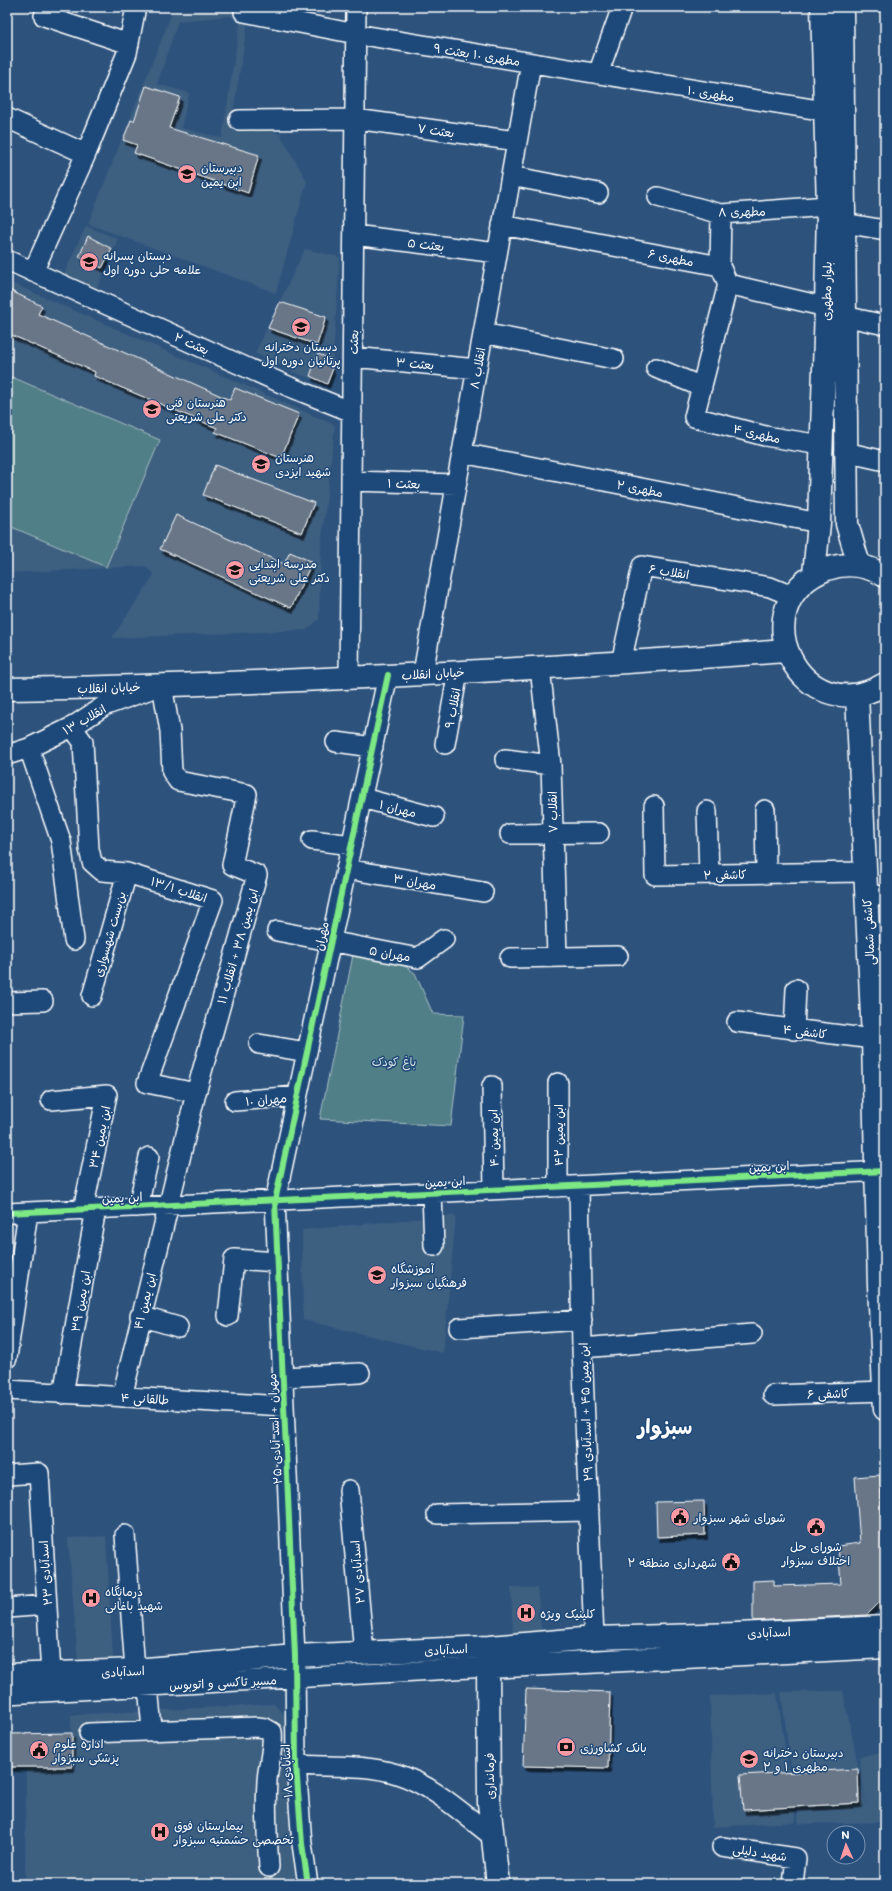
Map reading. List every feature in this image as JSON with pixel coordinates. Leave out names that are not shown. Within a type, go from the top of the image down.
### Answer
[{"type":"main road","name":"بلوار مطهری","points":[[822,7],[828,206],[845,452],[848,524],[858,565]]},
{"type":"main road","name":"بلوار مطهری","points":[[814,574],[819,523],[821,445],[844,223],[842,7]]},
{"type":"main road","points":[[885,576],[876,570],[858,565],[836,566],[814,574],[802,584],[792,596],[785,614],[783,633],[786,651],[794,667],[806,681],[822,690],[834,694],[857,695],[874,691],[885,684]]},
{"type":"main road","name":"خیابان انقلاب","points":[[7,689],[162,685],[540,668],[621,664],[786,651]]},
{"type":"main road","name":"کاشفی شمالی","points":[[857,695],[872,887],[873,1039],[880,1171],[884,1400]]},
{"type":"main road","name":"اسدآبادی","points":[[488,1657],[594,1638],[885,1627]]},
{"type":"main road","name":"اسدآبادی","points":[[7,1674],[51,1674],[142,1678],[295,1656],[364,1653],[488,1657],[885,1647]]},
{"type":"main road","name":"فرمانداری","points":[[488,1657],[489,1803],[498,1884]]},
{"type":"street","points":[[33,272],[86,154],[127,53],[136,7]]},
{"type":"street","name":"بعثت","points":[[349,677],[356,7]]},
{"type":"street","points":[[598,74],[622,7]]},
{"type":"street","name":"مطهری ۱۰ بعثت ۹","points":[[244,12],[356,34],[598,74]]},
{"type":"street","points":[[44,16],[129,44]]},
{"type":"street","name":"انقلاب ۸","points":[[423,673],[531,63]]},
{"type":"street","name":"مطهری ۱۰","points":[[598,74],[825,111]]},
{"type":"street","points":[[7,118],[86,154]]},
{"type":"street","name":"بعثت ۷","points":[[239,120],[355,119],[517,141]]},
{"type":"street","points":[[511,176],[598,193]]},
{"type":"street","name":"مطهری ۸","points":[[658,197],[721,214],[828,206]]},
{"type":"street","points":[[656,368],[702,387],[728,284],[720,266],[721,214]]},
{"type":"street","points":[[844,223],[885,230]]},
{"type":"street","name":"مطهری ۶","points":[[502,225],[720,266]]},
{"type":"street","name":"بعثت ۵","points":[[354,235],[497,253]]},
{"type":"street","name":"بعثت ۲","points":[[7,260],[352,412]]},
{"type":"street","points":[[728,284],[885,325]]},
{"type":"street","points":[[483,334],[614,359]]},
{"type":"street","name":"بعثت ۳","points":[[352,357],[477,369]]},
{"type":"street","name":"مطهری ۴","points":[[702,387],[694,417],[765,436],[821,445]]},
{"type":"street","points":[[845,452],[885,461]]},
{"type":"street","name":"مطهری ۲","points":[[462,453],[819,523]]},
{"type":"street","name":"بعثت ۱","points":[[351,481],[456,484]]},
{"type":"street","name":"انقلاب ۶","points":[[621,664],[642,566],[770,587],[792,596]]},
{"type":"street","name":"انقلاب ۷","points":[[540,668],[551,765],[557,957]]},
{"type":"street","name":"انقلاب ۹","points":[[445,744],[458,672]]},
{"type":"street","name":"مهران","points":[[275,1201],[388,675]]},
{"type":"street","name":"انقلاب ۱۳","points":[[7,755],[30,748],[72,727],[104,706],[162,685]]},
{"type":"street","name":"ابن یمین ۳۸ + انقلاب ۱۱","points":[[162,685],[170,731],[172,772],[178,781],[247,794],[232,865],[257,875],[196,1093],[167,1206]]},
{"type":"street","name":"انقلاب ۱۳/۱","points":[[72,727],[82,742],[89,849],[92,862],[102,871],[127,873],[213,900],[147,1083],[196,1093]]},
{"type":"street","points":[[336,742],[373,746]]},
{"type":"street","points":[[30,748],[61,841],[74,940]]},
{"type":"street","points":[[505,759],[551,765]]},
{"type":"street","name":"مهران ۱","points":[[362,798],[434,817]]},
{"type":"street","name":"کاشفی ۲","points":[[654,806],[655,876],[766,874],[872,887]]},
{"type":"street","points":[[765,810],[766,874]]},
{"type":"street","points":[[707,811],[709,874]]},
{"type":"street","points":[[510,834],[599,833]]},
{"type":"street","points":[[312,840],[352,845]]},
{"type":"street","name":"مهران ۳","points":[[346,869],[483,892]]},
{"type":"street","name":"بن‌بست شهسواری","points":[[92,996],[127,873]]},
{"type":"street","name":"مهران ۵","points":[[277,932],[418,958],[444,939]]},
{"type":"street","points":[[510,958],[618,956]]},
{"type":"street","points":[[794,1030],[796,990]]},
{"type":"street","points":[[7,1002],[43,1001]]},
{"type":"street","name":"کاشفی ۴","points":[[737,1022],[873,1039]]},
{"type":"street","points":[[259,1044],[307,1052]]},
{"type":"street","name":"ابن یمین ۴۲","points":[[558,1083],[558,1187]]},
{"type":"street","name":"ابن یمین ۴۰","points":[[492,1086],[494,1190]]},
{"type":"street","name":"ابن یمین ۳۴","points":[[52,1100],[107,1095],[90,1209]]},
{"type":"street","name":"مهران ۱۰","points":[[235,1101],[297,1096]]},
{"type":"street","points":[[138,1207],[149,1157]]},
{"type":"street","name":"ابن یمین","points":[[7,1213],[880,1171]]},
{"type":"street","name":"ابن یمین ۴۵ + اسدآبادی ۲۹","points":[[579,1186],[582,1348],[594,1638]]},
{"type":"street","points":[[432,1193],[434,1246]]},
{"type":"street","name":"مهران + اسد آبادی ۲۵","points":[[275,1201],[295,1656]]},
{"type":"street","name":"ابن یمین ۴۱","points":[[122,1397],[167,1206]]},
{"type":"street","name":"ابن یمین ۳۹","points":[[63,1394],[90,1209]]},
{"type":"street","points":[[7,1358],[28,1212]]},
{"type":"street","points":[[228,1316],[234,1259],[277,1262]]},
{"type":"street","points":[[140,1316],[178,1327]]},
{"type":"street","points":[[459,1328],[582,1320]]},
{"type":"street","points":[[582,1348],[752,1334]]},
{"type":"street","points":[[282,1377],[360,1373]]},
{"type":"street","name":"طالقانی ۴","points":[[7,1390],[284,1406]]},
{"type":"street","name":"کاشفی ۶","points":[[773,1395],[884,1400]]},
{"type":"street","name":"اسدآبادی ۲۳","points":[[7,1475],[38,1473],[51,1674]]},
{"type":"street","name":"اسدآبادی ۲۷","points":[[350,1490],[364,1653]]},
{"type":"street","points":[[437,1514],[589,1511]]},
{"type":"street","points":[[125,1535],[142,1678],[152,1729]]},
{"type":"street","points":[[7,1608],[47,1605]]},
{"type":"street","name":"اسآبادی ۱۸","points":[[295,1656],[294,1678],[296,1765],[302,1844],[308,1884]]},
{"type":"street","name":"مسیر تاکسی و اتوبوس","points":[[7,1694],[142,1678],[294,1678],[488,1657]]},
{"type":"street","points":[[89,1732],[256,1727],[265,1728],[272,1732],[273,1741],[267,1779],[265,1810],[269,1867]]},
{"type":"street","points":[[296,1765],[368,1768],[397,1774],[426,1786],[492,1836]]},
{"type":"street","name":"شهید دلیلی","points":[[722,1847],[796,1858],[793,1884]]},
{"type":"shaded area","points":[[219,7],[235,7],[249,15],[232,118],[280,134],[307,181],[276,293],[88,224],[172,13]],"holes":[[[230,16],[240,23],[222,138],[181,128],[189,93],[157,84],[178,21]]]},
{"type":"shaded area","name":"دبستان پسرانه علامه حلی دوره اول","points":[[86,226],[118,239],[93,298],[59,285]]},
{"type":"shaded area","name":"دبستان دخترانه پرتانیان دوره اول","points":[[305,249],[340,257],[332,371],[327,384],[295,373],[255,353]]},
{"type":"shaded area","points":[[7,281],[335,425],[321,547],[319,619],[307,630],[112,638],[154,575],[145,566],[7,573],[7,525],[106,567],[160,440],[7,375]]},
{"type":"shaded area","name":"آموزشگاه فرهنگیان سبزوار","points":[[456,1215],[443,1353],[303,1320],[302,1230]]},
{"type":"shaded area","name":"درمانگاه شهید باغانی","points":[[106,1536],[113,1658],[78,1662],[68,1538]]},
{"type":"shaded area","name":"کلینیک ویژه","points":[[511,1587],[537,1588],[542,1637],[513,1639]]},
{"type":"shaded area","points":[[843,1691],[866,1805],[859,1757],[885,1751],[885,1822],[799,1824],[781,1692]]},
{"type":"shaded area","name":"دبیرستان دخترانه مطهری ۱ و ۲","points":[[777,1693],[796,1822],[713,1827],[710,1696]]},
{"type":"shaded area","name":"بیمارستان فوق تخصصی حشمتیه سبزوار","points":[[274,1704],[285,1716],[300,1884],[25,1884],[26,1769],[72,1767],[71,1715]]},
{"type":"green space","points":[[7,375],[160,440],[106,567],[7,525]]},
{"type":"green space","name":"باغ کودک","points":[[356,940],[376,946],[415,973],[433,1014],[464,1015],[451,1126],[320,1119]]},
{"type":"building","points":[[146,86],[180,97],[169,128],[259,155],[248,193],[134,153],[137,145],[123,140],[131,120],[134,121]]},
{"type":"building","points":[[88,236],[112,249],[102,268],[79,257]]},
{"type":"building","points":[[7,289],[42,306],[38,314],[230,400],[235,388],[299,414],[281,458],[215,432],[217,428],[94,376],[95,372],[7,333]]},
{"type":"building","points":[[280,302],[326,317],[317,345],[268,328]]},
{"type":"building","points":[[318,354],[331,359],[332,371],[327,384],[310,376]]},
{"type":"building","points":[[215,465],[314,503],[302,533],[203,495]]},
{"type":"building","points":[[176,515],[284,564],[290,552],[312,562],[291,608],[160,549]]},
{"type":"building","points":[[880,1475],[884,1598],[867,1615],[753,1621],[753,1581],[774,1580],[774,1586],[841,1584],[838,1546],[860,1543],[855,1477]]},
{"type":"building","name":"شورای شهر سبزوار","points":[[704,1501],[705,1535],[657,1537],[656,1502]]},
{"type":"building","name":"بانک کشاورزی","points":[[526,1689],[610,1692],[608,1768],[523,1766]]},
{"type":"building","name":"اداره علوم پزشکی سبزوار","points":[[72,1733],[72,1767],[7,1767],[7,1734]]},
{"type":"building","points":[[858,1769],[859,1803],[743,1810],[740,1775]]},
{"type":"cycle path","points":[[308,1884],[302,1844],[296,1765],[295,1656],[275,1201],[388,675]]},
{"type":"cycle path","points":[[7,1213],[885,1171]]},
{"type":"place","name":"دبیرستان ابن یمین","points":[[187,174]]},
{"type":"place","name":"دبستان پسرانه علامه حلی دوره اول","points":[[89,262]]},
{"type":"place","name":"دبستان دخترانه پرتانیان دوره اول","points":[[301,327]]},
{"type":"place","name":"هنرستان فنی دکتر علی شریعتی","points":[[152,409]]},
{"type":"place","name":"هنرستان شهید ایزدی","points":[[261,464]]},
{"type":"place","name":"مدرسه ابتدایی دکتر علی شریعتی","points":[[235,570]]},
{"type":"place","name":"آموزشگاه فرهنگیان سبزوار","points":[[377,1275]]},
{"type":"place","name":"شورای شهر سبزوار","points":[[680,1517]]},
{"type":"place","name":"شورای حل اختلاف سبزوار","points":[[816,1527]]},
{"type":"place","name":"شهرداری منطقه ۲","points":[[731,1562]]},
{"type":"place","name":"درمانگاه شهید باغانی","points":[[91,1598]]},
{"type":"place","name":"کلینیک ویژه","points":[[526,1613]]},
{"type":"place","name":"بانک کشاورزی","points":[[566,1747]]},
{"type":"place","name":"اداره علوم پزشکی سبزوار","points":[[39,1750]]},
{"type":"place","name":"دبیرستان دخترانه مطهری ۱ و ۲","points":[[749,1759]]},
{"type":"place","name":"بیمارستان فوق تخصصی حشمتیه سبزوار","points":[[160,1832]]},
{"type":"district","name":"سبزوار","points":[[665,1426]]}]
